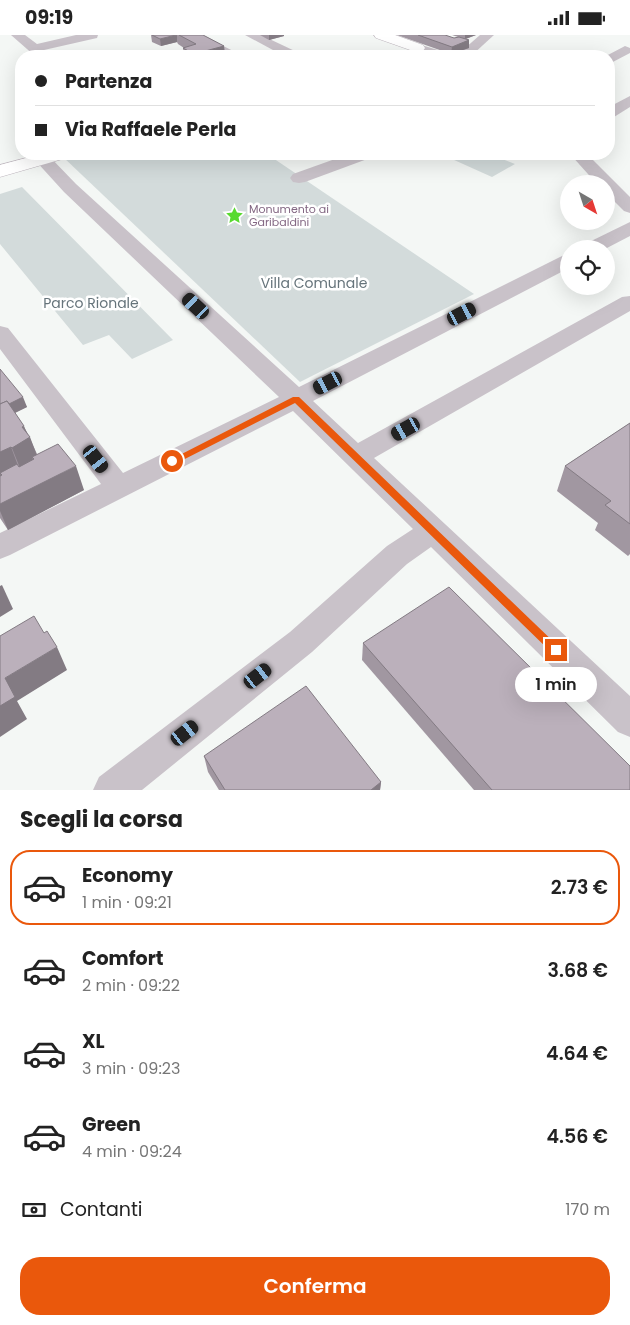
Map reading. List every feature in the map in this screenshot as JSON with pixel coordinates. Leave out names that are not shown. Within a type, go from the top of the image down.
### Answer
[{"type":"main road","points":[[381,35],[418,48]]},
{"type":"main road","points":[[411,50],[418,48]]},
{"type":"main road","points":[[0,171],[37,160]]},
{"type":"street","points":[[17,35],[36,50]]},
{"type":"street","points":[[44,50],[92,35]]},
{"type":"street","points":[[192,35],[221,50]]},
{"type":"street","points":[[251,35],[281,50]]},
{"type":"street","points":[[470,50],[488,35]]},
{"type":"street","points":[[615,54],[626,42]]},
{"type":"street","points":[[264,50],[275,47]]},
{"type":"street","points":[[418,48],[424,50]]},
{"type":"street","points":[[615,114],[630,101]]},
{"type":"street","points":[[53,160],[70,188],[296,399],[630,720]]},
{"type":"street","points":[[299,178],[348,160]]},
{"type":"street","points":[[584,160],[630,207]]},
{"type":"street","points":[[607,240],[630,228]]},
{"type":"street","points":[[0,547],[560,265]]},
{"type":"street","points":[[355,457],[630,303]]},
{"type":"street","points":[[580,332],[614,329],[630,320]]},
{"type":"street","points":[[0,333],[119,488]]},
{"type":"street","points":[[112,790],[301,642],[397,555],[433,531]]},
{"type":"green space","name":"Villa Comunale","points":[[66,160],[276,160],[474,294],[300,382]]},
{"type":"green space","points":[[454,160],[505,160],[515,164],[492,177]]},
{"type":"green space","name":"Parco Rionale","points":[[22,187],[173,340],[132,359],[109,335],[83,345],[0,244],[0,194]]},
{"type":"building","points":[[152,35],[176,35],[160,39]]},
{"type":"building","points":[[179,35],[203,35],[224,46],[209,50],[187,50],[183,48],[196,44]]},
{"type":"building","points":[[418,35],[445,35],[469,40],[452,47]]},
{"type":"building","points":[[0,369],[23,397],[9,404],[7,401],[0,404]]},
{"type":"building","points":[[7,401],[30,437],[12,448],[0,452],[0,404]]},
{"type":"building","points":[[630,423],[630,524],[605,505],[611,501],[565,466]]},
{"type":"building","points":[[58,444],[76,466],[0,504],[0,476],[2,475],[0,473],[17,464],[19,467],[34,459],[32,457]]},
{"type":"building","points":[[449,587],[630,766],[630,790],[492,790],[363,643]]},
{"type":"building","points":[[34,616],[44,633],[47,631],[57,647],[5,678],[15,697],[0,706],[0,636]]},
{"type":"building","points":[[306,686],[381,782],[371,790],[225,790],[204,756]]},
{"type":"place","name":"Monumento ai Garibaldini","points":[[235,215]]},
{"type":"route","points":[[172,461],[296,399],[556,650]]}]
